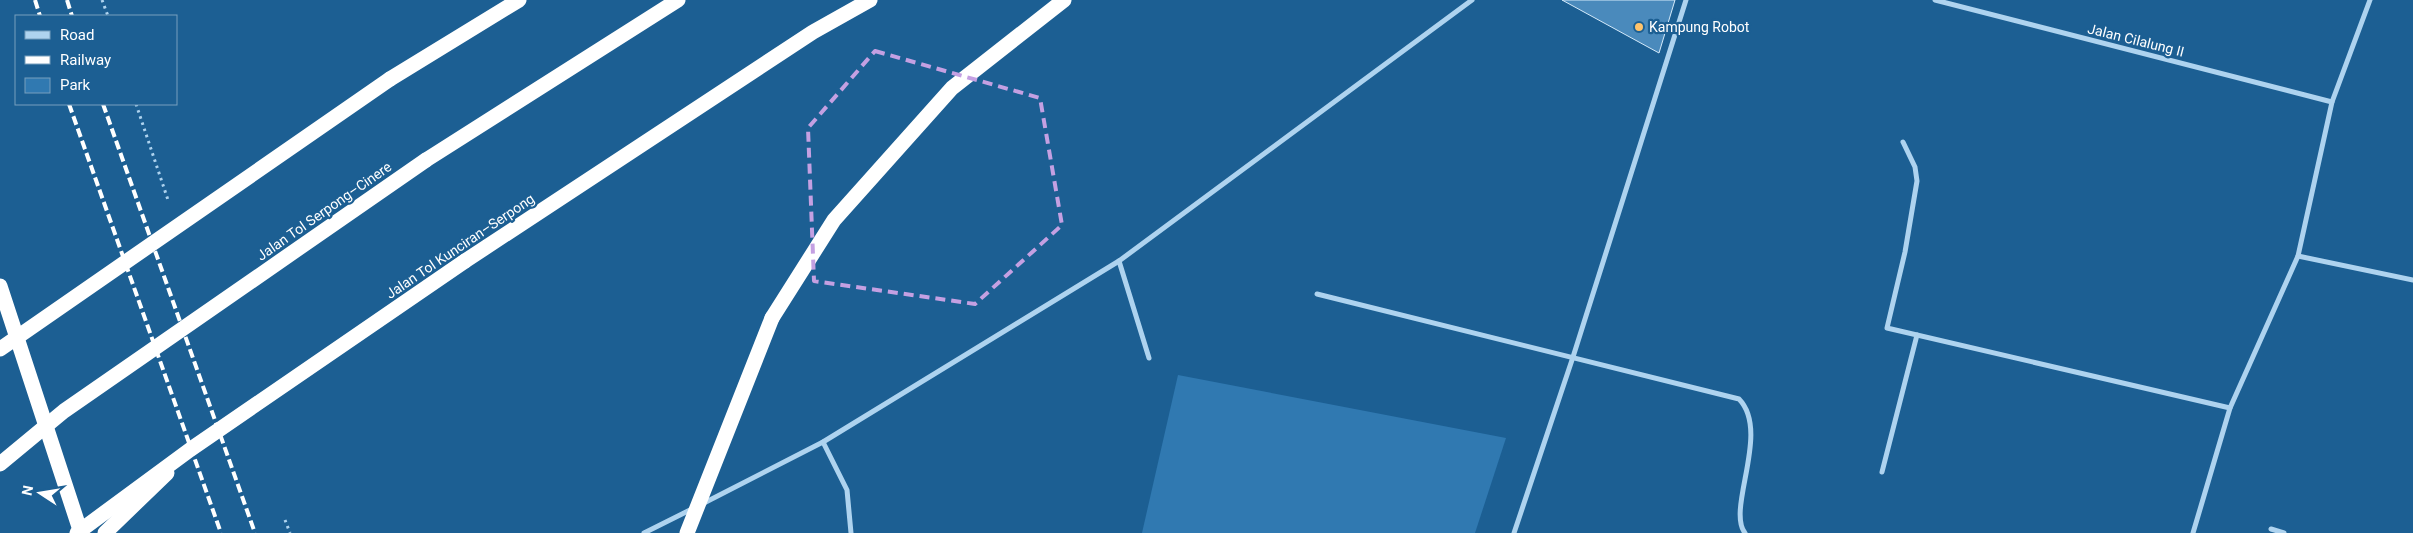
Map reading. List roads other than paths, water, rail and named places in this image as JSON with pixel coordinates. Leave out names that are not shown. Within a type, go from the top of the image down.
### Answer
[{"type":"highway","points":[[0,350],[390,79],[519,0]]},
{"type":"highway","name":"Jalan Tol Serpong–Cinere","points":[[0,464],[64,411],[426,160],[678,0]]},
{"type":"highway","name":"Jalan Tol Kunciran–Serpong","points":[[77,533],[191,449],[465,261],[813,32],[870,0]]},
{"type":"highway","points":[[687,533],[772,318],[834,220],[952,88],[1064,0]]},
{"type":"highway","points":[[0,286],[82,533]]},
{"type":"highway","points":[[105,533],[191,449]]},
{"type":"street","points":[[644,533],[823,442],[1119,261],[1472,0]]},
{"type":"street","points":[[1514,533],[1573,357],[1686,0]]},
{"type":"street","name":"Jalan Cilalung II","points":[[1935,0],[2332,102]]},
{"type":"street","points":[[2192,533],[2230,408],[2298,256],[2332,102],[2370,0]]},
{"type":"street","points":[[1903,142],[1915,167],[1917,181],[1905,252],[1886,328],[2230,408]]},
{"type":"street","points":[[2298,256],[2413,280]]},
{"type":"street","points":[[1119,261],[1149,358]]},
{"type":"street","points":[[1317,294],[1739,399],[1746,406],[1751,432],[1740,518],[1744,533]]},
{"type":"street","points":[[1882,472],[1917,335]]},
{"type":"street","points":[[823,442],[847,490],[851,533]]},
{"type":"street","points":[[2271,530],[2284,533]]},
{"type":"railway","points":[[35,0],[40,15]]},
{"type":"railway","points":[[67,0],[72,15]]},
{"type":"railway","points":[[69,105],[221,533]]},
{"type":"railway","points":[[103,105],[255,533]]},
{"type":"place","name":"Kampung Robot","points":[[1639,27]]}]
